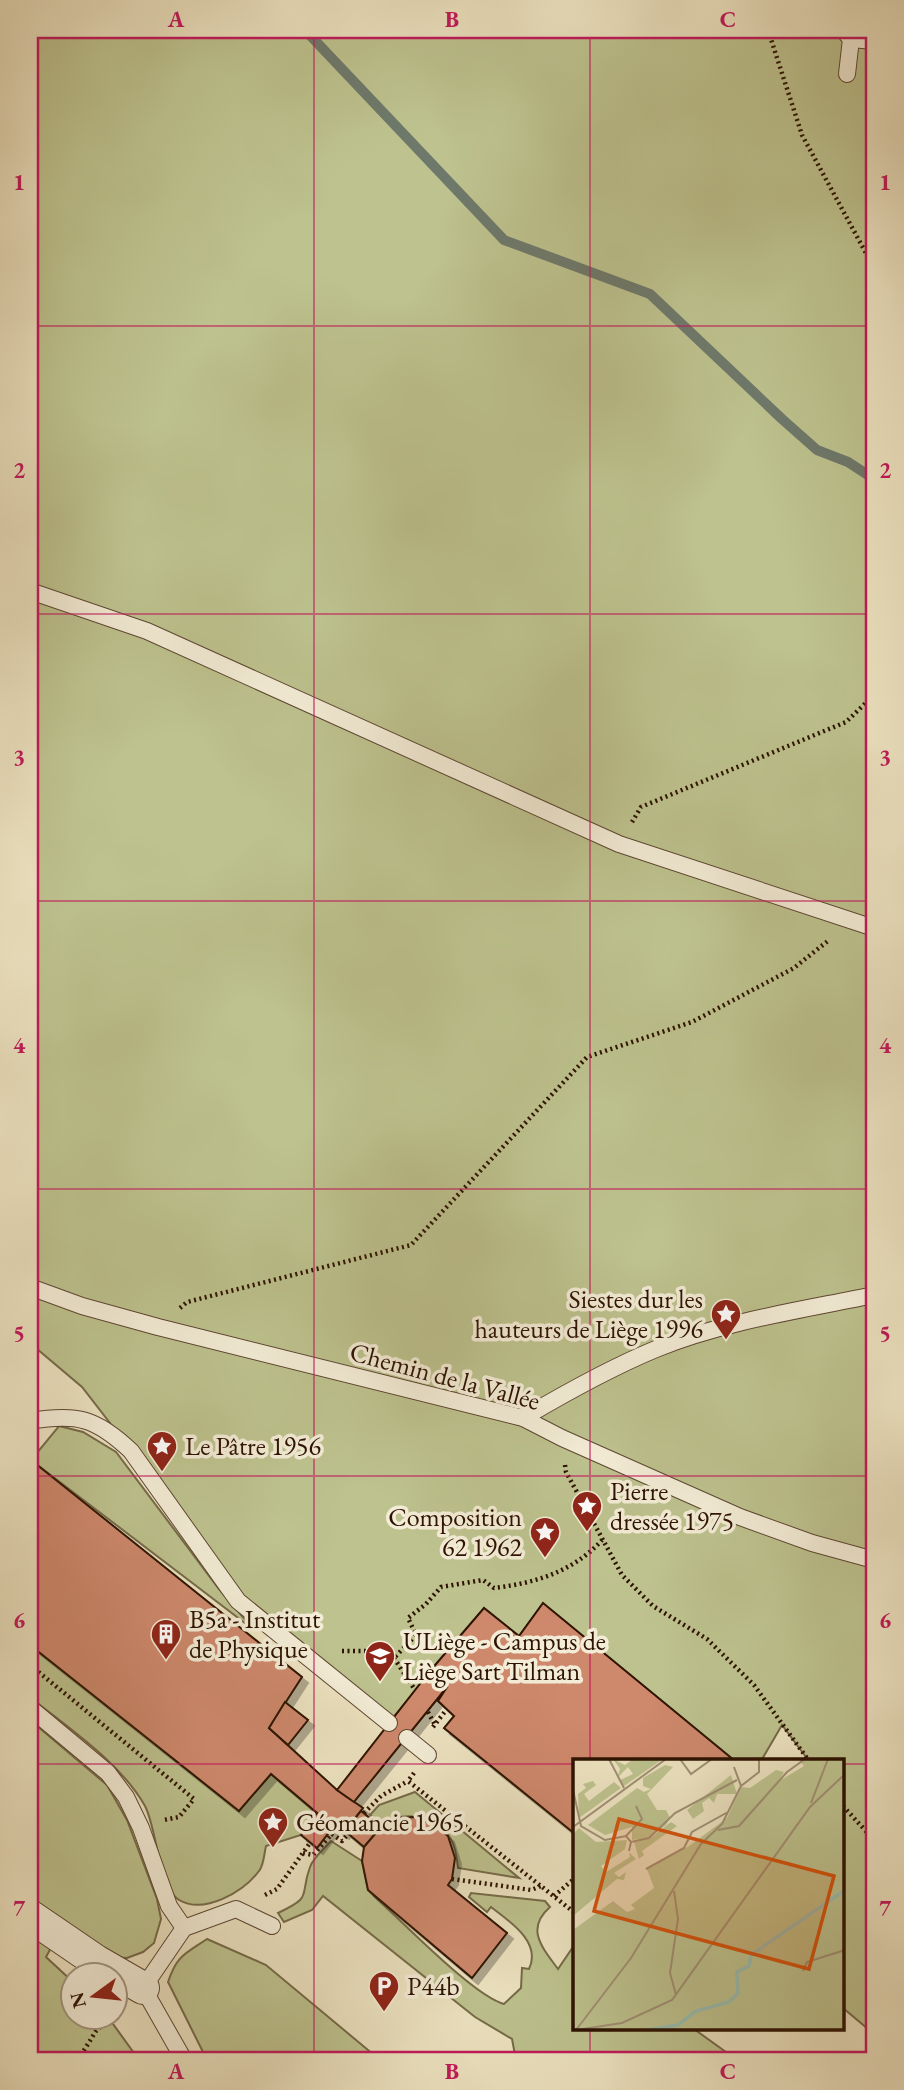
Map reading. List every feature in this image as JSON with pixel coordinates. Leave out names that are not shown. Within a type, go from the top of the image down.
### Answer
[{"type":"street","points":[[30,1916],[96,1961],[143,1988]]},
{"type":"lane","points":[[847,74],[847,34],[874,41]]},
{"type":"lane","points":[[30,591],[147,631],[619,844],[874,928]]},
{"type":"lane","name":"Chemin de la Vallée","points":[[30,1287],[82,1306],[158,1327],[523,1418],[740,1517],[812,1543],[874,1560]]},
{"type":"lane","points":[[523,1418],[585,1381],[659,1348],[766,1317],[874,1295]]},
{"type":"lane","points":[[30,1421],[58,1416],[86,1420],[111,1432],[131,1451],[238,1601],[388,1723]]},
{"type":"lane","points":[[30,1708],[108,1773],[126,1797],[141,1828],[169,1906],[184,1928]]},
{"type":"lane","points":[[407,1738],[428,1755]]},
{"type":"lane","points":[[184,2060],[143,1988],[184,1928],[236,1909],[272,1927]]},
{"type":"path","points":[[768,30],[802,135],[874,268]]},
{"type":"path","points":[[619,844],[641,807],[846,722],[874,695]]},
{"type":"path","points":[[158,1327],[187,1303],[411,1245],[587,1057],[692,1022],[794,968],[853,921]]},
{"type":"path","points":[[562,1438],[566,1472],[622,1575],[653,1606],[706,1639],[754,1685],[808,1759]]},
{"type":"path","points":[[394,1658],[416,1635],[408,1618],[426,1604],[441,1587],[483,1580],[494,1588],[523,1584],[571,1567],[591,1553],[602,1540]]},
{"type":"path","points":[[299,1652],[366,1651],[394,1658],[415,1690]]},
{"type":"path","points":[[428,1712],[435,1725]]},
{"type":"path","points":[[365,1813],[381,1796],[408,1781],[428,1755]]},
{"type":"path","points":[[408,1781],[573,1911]]},
{"type":"path","points":[[844,1807],[874,1840]]},
{"type":"path","points":[[303,1853],[313,1855],[332,1834],[342,1841],[348,1834]]},
{"type":"path","points":[[236,1909],[277,1889],[310,1843]]},
{"type":"path","points":[[452,1879],[531,1890],[541,1886]]},
{"type":"path","points":[[554,1896],[573,1880]]},
{"type":"path","points":[[79,2060],[97,2030]]},
{"type":"green space","points":[[30,30],[874,30],[874,2034],[844,2009],[844,1759],[808,1759],[782,1725],[762,1759],[733,1759],[543,1604],[519,1636],[484,1609],[392,1719],[244,1596],[82,1387],[30,1343]]},
{"type":"green space","points":[[59,1426],[83,1432],[116,1452],[219,1589],[254,1630],[31,1460]]},
{"type":"green space","points":[[30,1645],[239,1810],[271,1774],[317,1813],[301,1835],[266,1846],[259,1871],[234,1893],[212,1903],[200,1905],[179,1900],[167,1883],[149,1816],[135,1790],[93,1747],[30,1697]]},
{"type":"green space","points":[[30,1720],[107,1785],[127,1820],[157,1899],[161,1919],[154,1943],[143,1952],[127,1958],[111,1957],[64,1924],[46,1957],[60,1970],[60,2030],[117,2030],[139,2060],[30,2060]]},
{"type":"green space","points":[[415,1792],[519,1878],[458,1868],[449,1836],[443,1828],[426,1819],[407,1816],[380,1824],[370,1815],[379,1805]]},
{"type":"green space","points":[[331,1841],[362,1861],[368,1890],[458,1974],[475,1988],[504,2004],[521,1988],[522,1968],[529,1969],[531,1950],[522,1933],[514,1926],[491,1907],[487,1912],[469,1897],[471,1893],[545,1901],[550,1907],[538,1923],[537,1930],[542,1946],[558,1969],[573,1947],[573,2030],[695,2030],[737,2060],[516,2060],[512,2039],[475,2017],[323,1896],[312,1910],[284,1922],[278,1913],[301,1899],[311,1864]]},
{"type":"green space","points":[[207,1939],[266,1965],[380,2060],[207,2060],[168,1982],[178,1960]]},
{"type":"building","name":"B5a - Institut de Physique","points":[[31,1460],[302,1677],[269,1728],[337,1790],[363,1808],[343,1833],[334,1826],[317,1848],[301,1835],[317,1813],[271,1774],[239,1811],[30,1645]]},
{"type":"building","points":[[543,1603],[733,1759],[573,1759],[573,1832],[444,1728],[454,1716],[438,1701],[447,1687],[430,1671],[484,1608],[519,1636]]},
{"type":"building","points":[[430,1671],[447,1687],[354,1802],[337,1790]]},
{"type":"building","points":[[285,1702],[308,1720],[288,1745],[269,1728]]},
{"type":"building","points":[[361,1811],[381,1827],[364,1847],[345,1831]]},
{"type":"building","points":[[413,1817],[432,1824],[448,1836],[455,1858],[452,1879],[448,1885],[507,1933],[472,1978],[368,1890],[362,1861],[364,1847],[381,1827],[392,1819]]},
{"type":"waterway","points":[[305,30],[504,240],[650,294],[817,450],[848,462],[874,479]]},
{"type":"place","name":"Siestes dur les hauteurs de Liège 1996","points":[[726,1341]]},
{"type":"place","name":"Le Pâtre 1956","points":[[162,1473]]},
{"type":"place","name":"Pierre dressée 1975","points":[[587,1533]]},
{"type":"place","name":"Composition 62 1962","points":[[545,1559]]},
{"type":"place","name":"B5a - Institut de Physique","points":[[166,1661]]},
{"type":"place","name":"ULiège - Campus de Liège Sart Tilman","points":[[380,1683]]},
{"type":"place","name":"Géomancie 1965","points":[[273,1849]]},
{"type":"place","name":"P44b","points":[[384,2013]]}]
